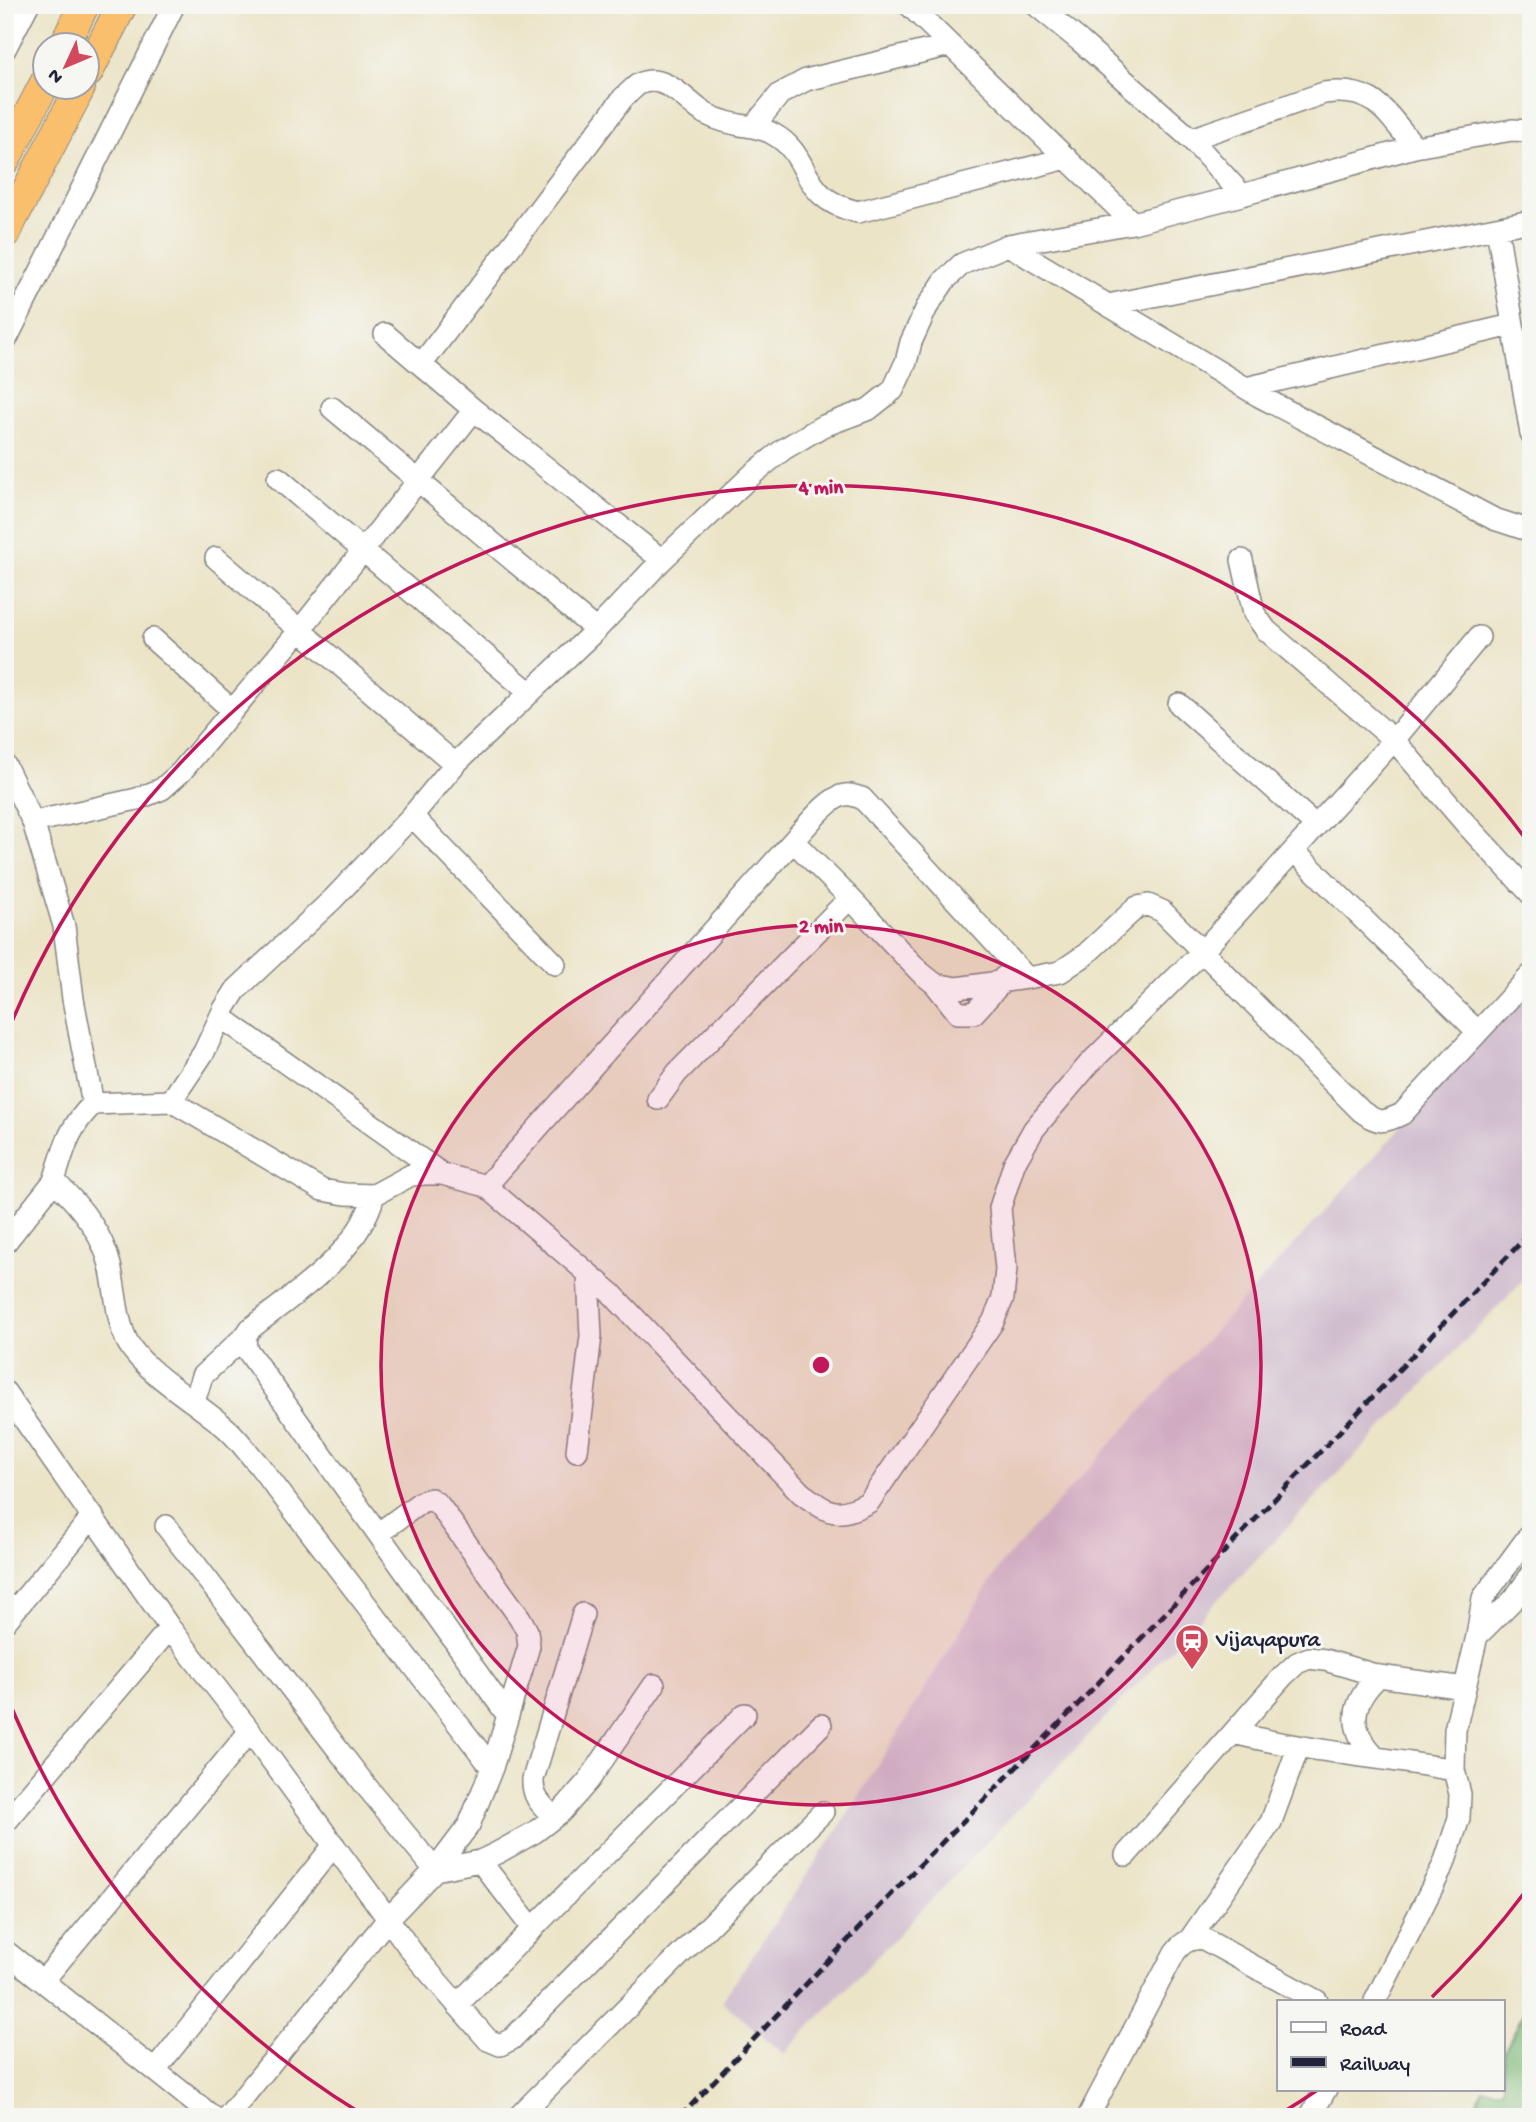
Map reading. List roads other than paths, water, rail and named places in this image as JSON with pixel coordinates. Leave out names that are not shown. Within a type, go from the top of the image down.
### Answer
[{"type":"highway","points":[[71,32],[84,5]]},
{"type":"highway","points":[[102,44],[122,5]]},
{"type":"highway","points":[[5,160],[35,102]]},
{"type":"highway","points":[[5,233],[73,102]]},
{"type":"street","points":[[5,49],[28,5]]},
{"type":"street","points":[[5,342],[174,5]]},
{"type":"street","points":[[909,5],[1133,223]]},
{"type":"street","points":[[1036,5],[1191,139],[1242,195]]},
{"type":"street","points":[[753,127],[780,94],[806,80],[950,45]]},
{"type":"street","points":[[421,365],[623,98],[640,83],[655,82],[670,86],[705,114],[774,134],[793,151],[816,191],[843,208],[858,212],[1067,158]]},
{"type":"street","points":[[1191,139],[1324,93],[1345,90],[1376,101],[1415,146]]},
{"type":"street","points":[[171,1101],[204,1052],[236,990],[333,899],[412,816],[455,764],[596,630],[662,560],[754,473],[785,449],[821,427],[869,408],[892,390],[927,307],[945,280],[962,264],[1007,245],[1133,223],[1415,146],[1512,130],[1531,131]]},
{"type":"street","points":[[1108,305],[1531,221]]},
{"type":"street","points":[[1497,228],[1531,434]]},
{"type":"street","points":[[1007,245],[1247,388],[1494,519],[1531,531]]},
{"type":"street","points":[[1247,388],[1512,325]]},
{"type":"street","points":[[385,334],[474,410],[662,560]]},
{"type":"street","points":[[332,408],[596,630]]},
{"type":"street","points":[[33,822],[137,799],[162,789],[181,772],[364,551],[474,410]]},
{"type":"street","points":[[278,478],[530,693]]},
{"type":"street","points":[[216,558],[455,764]]},
{"type":"street","points":[[1242,560],[1254,613],[1266,630],[1394,740],[1465,823],[1531,894]]},
{"type":"street","points":[[5,1243],[54,1181],[69,1133],[80,1116],[93,1104],[171,1101],[322,1190],[374,1195],[411,1175],[442,1174],[486,1186],[611,1293],[802,1493],[824,1510],[849,1513],[869,1502],[993,1322],[1003,1298],[1006,1269],[1000,1208],[1014,1164],[1034,1129],[1089,1064],[1201,953],[1294,851],[1394,740],[1479,637]]},
{"type":"street","points":[[153,639],[232,710]]},
{"type":"street","points":[[1179,704],[1316,826]]},
{"type":"street","points":[[5,765],[33,822],[64,926],[73,999],[93,1104]]},
{"type":"street","points":[[486,1186],[793,841],[837,797],[848,794],[862,798],[1027,978]]},
{"type":"street","points":[[412,816],[555,964]]},
{"type":"street","points":[[793,841],[920,972],[935,984],[957,988],[1060,972],[1085,955],[1137,907],[1148,905],[1162,911],[1361,1111],[1372,1119],[1383,1122],[1402,1114],[1531,975]]},
{"type":"street","points":[[1294,851],[1478,1031]]},
{"type":"street","points":[[658,1100],[677,1073],[850,898]]},
{"type":"street","points":[[1003,981],[1007,956]]},
{"type":"street","points":[[221,1017],[442,1174]]},
{"type":"street","points":[[54,1181],[72,1198],[93,1228],[110,1263],[117,1307],[129,1344],[151,1369],[228,1429],[258,1464],[492,1768]]},
{"type":"street","points":[[194,1402],[202,1376],[250,1329],[329,1264],[355,1237],[374,1195]]},
{"type":"street","points":[[577,1451],[591,1336],[588,1274]]},
{"type":"street","points":[[245,1336],[247,1349],[508,1716]]},
{"type":"street","points":[[5,1392],[170,1628],[250,1731],[416,1958],[488,2040],[500,2045],[512,2039],[821,1725]]},
{"type":"street","points":[[227,2117],[388,1919],[435,1870],[469,1825],[492,1768],[529,1646],[527,1631],[520,1618],[439,1505],[431,1499],[421,1502],[379,1533]]},
{"type":"street","points":[[5,1622],[93,1516]]},
{"type":"street","points":[[166,1526],[366,1786],[435,1870]]},
{"type":"street","points":[[1376,2000],[1444,1864],[1459,1818],[1460,1794],[1454,1770],[1455,1730],[1483,1598],[1531,1533]]},
{"type":"street","points":[[1477,1636],[1514,1599],[1531,1576]]},
{"type":"street","points":[[554,1817],[536,1798],[532,1790],[533,1779],[583,1614]]},
{"type":"street","points":[[8,1815],[170,1628]]},
{"type":"street","points":[[1126,1855],[1297,1663],[1309,1658],[1325,1660],[1379,1676],[1465,1688]]},
{"type":"street","points":[[1374,1756],[1361,1743],[1355,1727],[1359,1700],[1365,1689],[1379,1676]]},
{"type":"street","points":[[435,1870],[480,1861],[535,1832],[554,1817],[583,1788],[654,1685]]},
{"type":"street","points":[[457,2005],[745,1714]]},
{"type":"street","points":[[43,1980],[250,1731]]},
{"type":"street","points":[[1234,1733],[1298,1748],[1374,1756],[1454,1770]]},
{"type":"street","points":[[1190,1939],[1271,1822],[1298,1748]]},
{"type":"street","points":[[518,2117],[823,1812]]},
{"type":"street","points":[[155,2070],[334,1845]]},
{"type":"street","points":[[480,1861],[533,1929]]},
{"type":"street","points":[[1088,2117],[1175,1952],[1181,1944],[1190,1939],[1202,1938],[1315,2000]]},
{"type":"street","points":[[5,1951],[213,2117]]},
{"type":"street","points":[[1310,2117],[1325,2090]]},
{"type":"railway","points":[[680,2117],[904,1881],[1059,1724],[1531,1232]]},
{"type":"place","name":"Vijayapura","points":[[1192,1671]]}]
